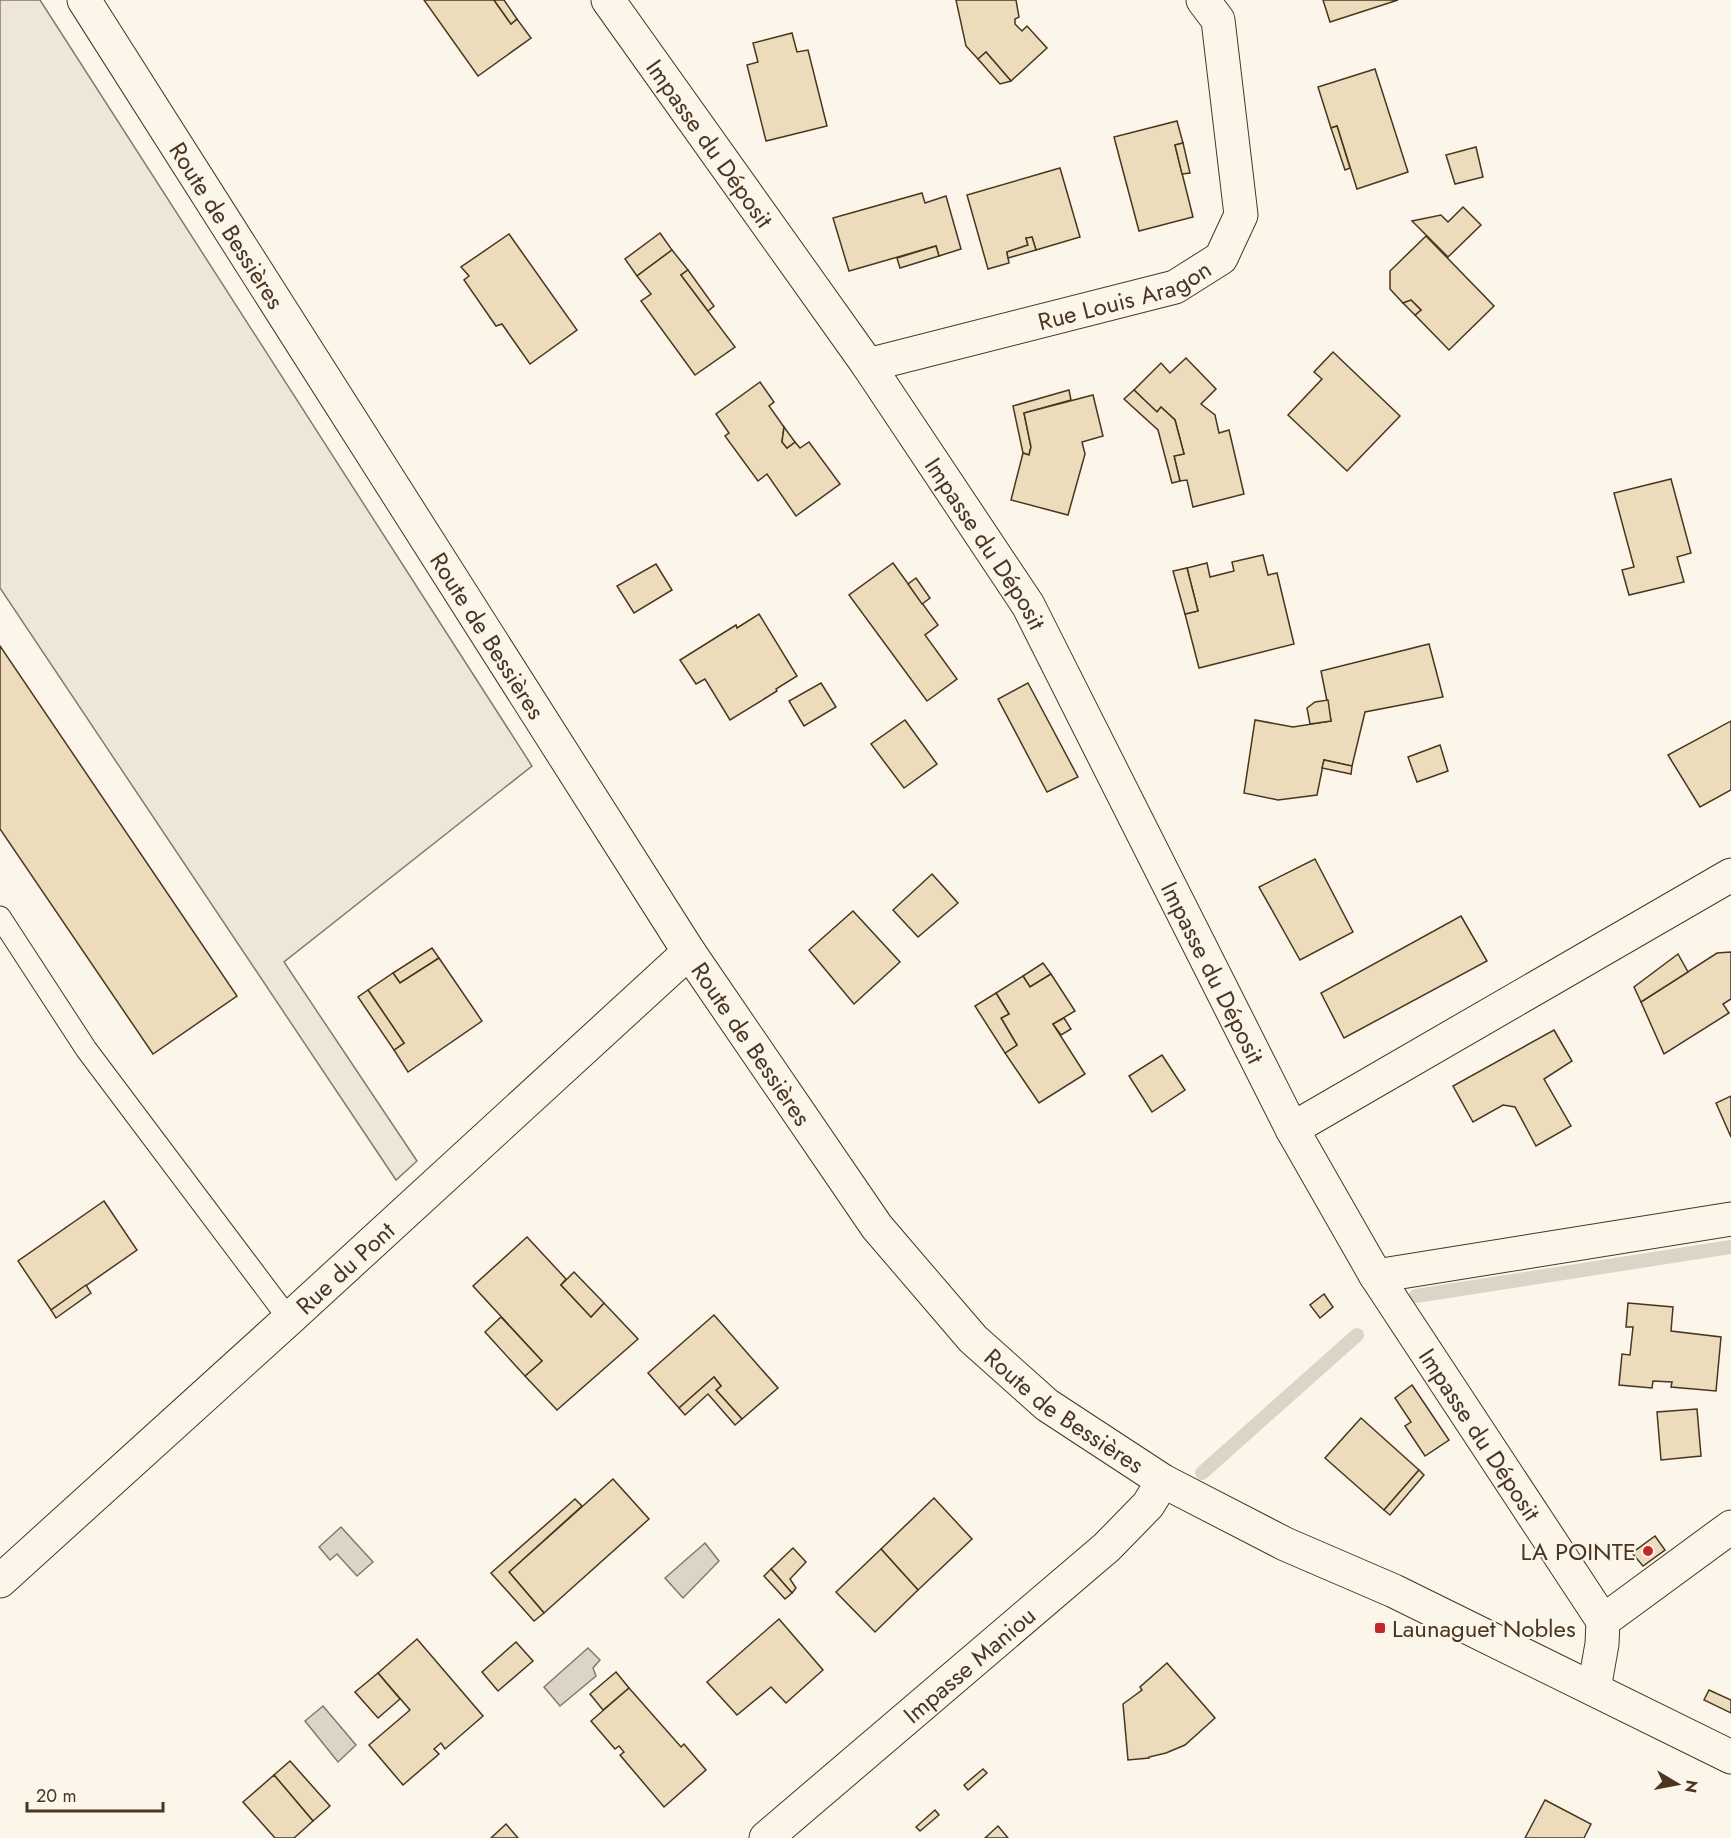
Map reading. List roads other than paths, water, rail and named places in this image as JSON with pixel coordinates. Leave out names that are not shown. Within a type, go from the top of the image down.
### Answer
[{"type":"street","name":"Route de Bessières","points":[[84,0],[689,952],[877,1227],[973,1340],[1047,1405],[1163,1480],[1285,1544],[1394,1590],[1731,1757]]},
{"type":"street","name":"Impasse du Déposit","points":[[608,0],[868,365],[1028,605],[1292,1129],[1376,1276],[1603,1621]]},
{"type":"street","name":"Rue Louis Aragon","points":[[868,365],[1175,288],[1221,258],[1241,215],[1218,20],[1203,0]]},
{"type":"street","points":[[1292,1129],[1731,875]]},
{"type":"street","name":"Rue du Pont","points":[[0,1581],[290,1319],[689,952]]},
{"type":"street","points":[[1376,1276],[1731,1219]]},
{"type":"street","name":"Impasse Maniou","points":[[766,1838],[1107,1546],[1148,1505],[1163,1480]]},
{"type":"street","points":[[1594,1689],[1602,1644],[1603,1621],[1731,1527]]},
{"type":"lane","points":[[0,917],[86,1048],[290,1319]]},
{"type":"waterway","points":[[1416,1296],[1731,1247]]},
{"type":"waterway","points":[[1202,1473],[1357,1335]]},
{"type":"place","name":"LA POINTE","points":[[1648,1551]]},
{"type":"place","name":"Launaguet Nobles","points":[[1380,1628]]}]
